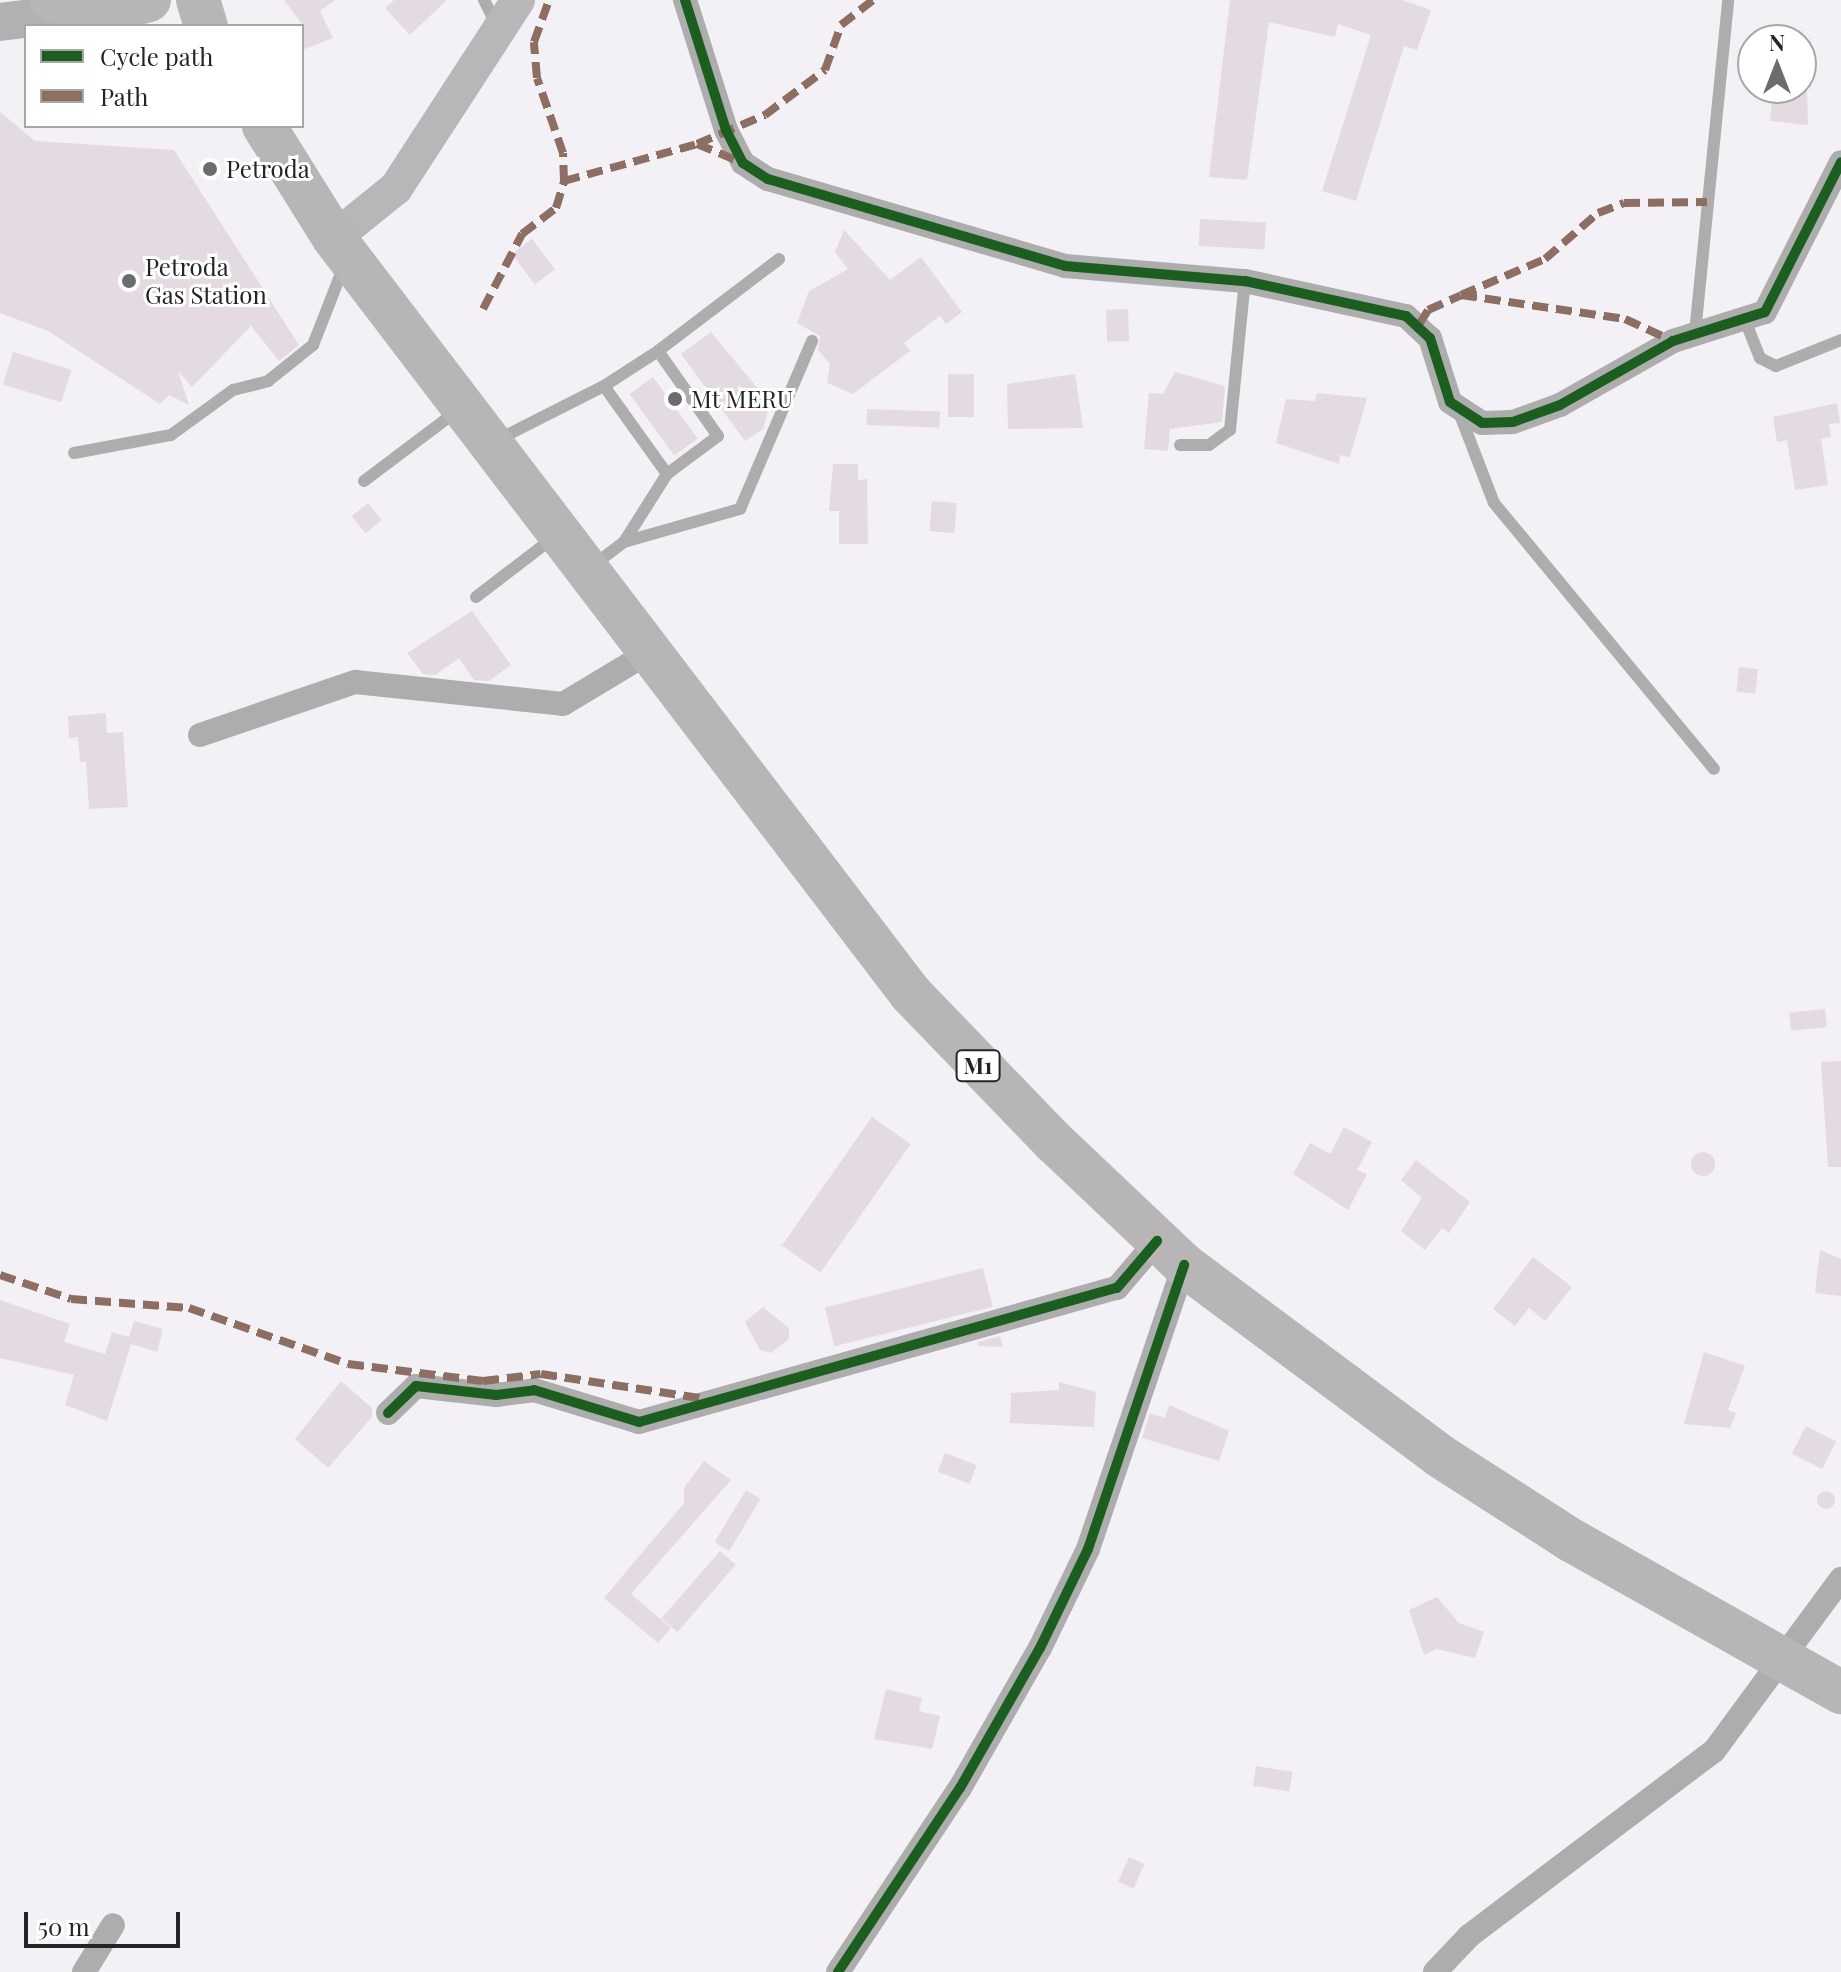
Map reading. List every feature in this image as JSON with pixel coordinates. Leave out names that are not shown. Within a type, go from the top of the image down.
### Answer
[{"type":"highway","points":[[80,13],[110,14],[149,0]]},
{"type":"highway","points":[[198,0],[205,24]]},
{"type":"highway","name":"M1","points":[[238,128],[335,238],[648,653],[944,1033],[1171,1253],[1440,1456],[1571,1540],[1841,1692]]},
{"type":"highway","name":"M1","points":[[265,128],[335,238]]},
{"type":"main road","points":[[0,22],[80,13]]},
{"type":"street","points":[[335,238],[396,188],[518,0]]},
{"type":"street","points":[[685,0],[726,130],[743,163],[768,179],[1065,266],[1245,281],[1420,323],[1458,409],[1482,423],[1513,422],[1695,333],[1745,320],[1777,298],[1841,162]]},
{"type":"street","points":[[200,735],[355,682],[563,704],[648,653]]},
{"type":"street","points":[[388,1413],[416,1386],[496,1395],[534,1390],[639,1422],[1117,1288],[1171,1253]]},
{"type":"street","points":[[838,1972],[960,1788],[1040,1648],[1088,1549],[1171,1253]]},
{"type":"street","points":[[1435,1972],[1469,1936],[1714,1751],[1786,1661],[1841,1579]]},
{"type":"street","points":[[84,1972],[113,1925]]},
{"type":"lane","points":[[484,0],[500,32]]},
{"type":"lane","points":[[1695,333],[1728,0]]},
{"type":"lane","points":[[74,453],[171,435],[233,390],[268,381],[313,345],[335,238]]},
{"type":"lane","points":[[492,444],[604,386],[658,351],[779,259]]},
{"type":"lane","points":[[1180,445],[1209,445],[1230,430],[1245,281]]},
{"type":"lane","points":[[1745,320],[1760,358],[1776,366],[1841,340]]},
{"type":"lane","points":[[624,542],[740,509],[812,341]]},
{"type":"lane","points":[[586,571],[624,542],[667,474],[718,436],[658,351]]},
{"type":"lane","points":[[604,386],[667,474]]},
{"type":"lane","points":[[364,481],[462,407]]},
{"type":"lane","points":[[1458,409],[1494,503],[1714,769]]},
{"type":"lane","points":[[476,597],[558,534]]},
{"type":"building","points":[[284,0],[335,0],[320,11],[333,38],[304,49],[302,24]]},
{"type":"building","points":[[394,0],[447,0],[410,35],[385,8]]},
{"type":"building","points":[[1230,0],[1402,0],[1431,10],[1417,50],[1404,46],[1356,201],[1322,191],[1371,35],[1338,24],[1335,37],[1269,22],[1247,180],[1209,177]]},
{"type":"building","points":[[1772,104],[1807,104],[1808,125],[1770,121]]},
{"type":"building","name":"Petroda Gas Station","points":[[0,112],[35,141],[174,150],[299,345],[279,361],[251,326],[192,387],[178,371],[189,405],[169,395],[160,404],[48,331],[0,313]]},
{"type":"building","points":[[1200,219],[1266,222],[1264,249],[1199,246]]},
{"type":"building","points":[[844,230],[890,280],[921,257],[962,312],[946,324],[940,316],[904,343],[910,351],[853,394],[827,383],[830,364],[818,350],[820,336],[797,323],[809,291],[848,269],[835,252]]},
{"type":"building","points":[[532,239],[555,269],[535,284],[512,254]]},
{"type":"building","points":[[1128,309],[1129,341],[1107,342],[1106,310]]},
{"type":"building","points":[[711,332],[770,403],[763,429],[745,441],[681,354]]},
{"type":"building","points":[[13,352],[71,370],[61,402],[3,385]]},
{"type":"building","points":[[1175,372],[1225,386],[1222,422],[1170,429],[1168,451],[1144,449],[1149,393],[1163,394]]},
{"type":"building","points":[[948,374],[974,374],[974,417],[948,417]]},
{"type":"building","points":[[1075,374],[1083,428],[1008,429],[1007,384]]},
{"type":"building","points":[[653,377],[698,438],[674,456],[630,394]]},
{"type":"building","points":[[1317,393],[1367,398],[1350,457],[1340,455],[1339,464],[1276,443],[1286,399],[1315,401]]},
{"type":"building","points":[[1837,403],[1840,423],[1829,424],[1831,437],[1821,439],[1828,485],[1795,490],[1787,440],[1777,442],[1773,417]]},
{"type":"building","points":[[867,409],[940,412],[939,428],[866,425]]},
{"type":"building","points":[[833,464],[858,464],[858,480],[867,479],[868,544],[839,544],[839,511],[829,511]]},
{"type":"building","points":[[932,501],[957,503],[954,533],[929,531]]},
{"type":"building","points":[[368,503],[382,520],[366,533],[352,516]]},
{"type":"building","points":[[472,611],[511,665],[489,681],[474,680],[459,658],[435,675],[423,674],[407,653]]},
{"type":"building","points":[[1739,667],[1758,669],[1755,694],[1736,692]]},
{"type":"building","points":[[106,713],[107,733],[123,732],[128,807],[89,809],[86,762],[80,762],[78,737],[69,738],[68,716]]},
{"type":"building","points":[[1825,1009],[1827,1027],[1791,1031],[1789,1013]]},
{"type":"building","points":[[1841,1061],[1841,1167],[1828,1167],[1821,1062]]},
{"type":"building","points":[[872,1117],[911,1144],[820,1273],[782,1246]]},
{"type":"building","points":[[1344,1127],[1372,1142],[1357,1170],[1367,1174],[1348,1210],[1293,1174],[1310,1143],[1330,1154]]},
{"type":"building","points":[[1703,1152],[1714,1159],[1715,1164],[1708,1175],[1703,1176],[1692,1169],[1691,1164],[1698,1153]]},
{"type":"building","points":[[1416,1160],[1470,1202],[1449,1233],[1442,1228],[1425,1250],[1401,1231],[1422,1198],[1401,1180]]},
{"type":"building","points":[[1820,1250],[1841,1259],[1841,1296],[1815,1293]]},
{"type":"building","points":[[1533,1257],[1572,1287],[1545,1321],[1529,1308],[1515,1326],[1493,1309]]},
{"type":"building","points":[[983,1268],[993,1307],[835,1346],[825,1307]]},
{"type":"building","points":[[0,1300],[70,1324],[64,1342],[105,1354],[112,1332],[129,1337],[134,1321],[163,1329],[157,1352],[131,1344],[107,1421],[65,1405],[74,1375],[0,1358]]},
{"type":"building","points":[[763,1307],[789,1328],[789,1339],[771,1353],[760,1350],[745,1322]]},
{"type":"building","points":[[1000,1336],[1003,1347],[978,1346],[978,1342]]},
{"type":"building","points":[[1704,1352],[1745,1366],[1728,1410],[1736,1413],[1730,1428],[1684,1424]]},
{"type":"building","points":[[341,1381],[372,1408],[372,1417],[328,1468],[295,1439]]},
{"type":"building","points":[[1059,1382],[1096,1392],[1094,1427],[1010,1423],[1011,1393],[1059,1390]]},
{"type":"building","points":[[1169,1405],[1229,1431],[1219,1461],[1142,1438],[1150,1413],[1165,1418]]},
{"type":"building","points":[[1806,1426],[1836,1441],[1822,1469],[1792,1454]]},
{"type":"building","points":[[945,1453],[977,1465],[970,1484],[938,1472]]},
{"type":"building","points":[[704,1461],[731,1480],[631,1594],[671,1628],[658,1643],[604,1598],[684,1503],[684,1488]]},
{"type":"building","points":[[746,1490],[761,1499],[729,1551],[715,1542]]},
{"type":"building","points":[[1826,1491],[1835,1500],[1826,1509],[1817,1500]]},
{"type":"building","points":[[720,1551],[736,1565],[677,1632],[662,1618]]},
{"type":"building","points":[[1437,1597],[1459,1623],[1484,1632],[1475,1658],[1436,1649],[1424,1655],[1409,1610]]},
{"type":"building","points":[[886,1689],[922,1698],[919,1711],[940,1716],[932,1749],[874,1739]]},
{"type":"building","points":[[1256,1766],[1293,1772],[1289,1792],[1253,1786]]},
{"type":"building","points":[[1129,1857],[1145,1864],[1134,1889],[1118,1882]]},
{"type":"marked path","points":[[483,309],[522,234],[556,208],[564,181],[563,153],[537,78],[534,42],[549,0]]},
{"type":"marked path","points":[[697,144],[765,115],[825,70],[841,25],[873,0]]},
{"type":"marked path","points":[[564,181],[697,144],[743,163]]},
{"type":"marked path","points":[[1461,295],[1545,259],[1598,213],[1624,203],[1707,202]]},
{"type":"marked path","points":[[1420,323],[1428,310],[1461,295],[1625,319],[1673,341]]},
{"type":"marked path","points":[[0,1275],[71,1299],[189,1308],[348,1364],[483,1381],[541,1374],[706,1399]]},
{"type":"cycle path","points":[[685,0],[726,130],[743,163],[768,179],[1065,266],[1245,281],[1406,316],[1430,338],[1450,402],[1482,423],[1513,422],[1560,405],[1673,341],[1765,312],[1841,162]]},
{"type":"cycle path","points":[[388,1413],[416,1386],[496,1395],[534,1390],[639,1422],[1117,1288],[1157,1241]]},
{"type":"cycle path","points":[[838,1972],[960,1788],[1040,1648],[1088,1549],[1184,1265]]},
{"type":"place","name":"Petroda","points":[[210,169]]},
{"type":"place","name":"Petroda Gas Station","points":[[129,281]]},
{"type":"place","name":"Mt MERU","points":[[675,399]]}]
